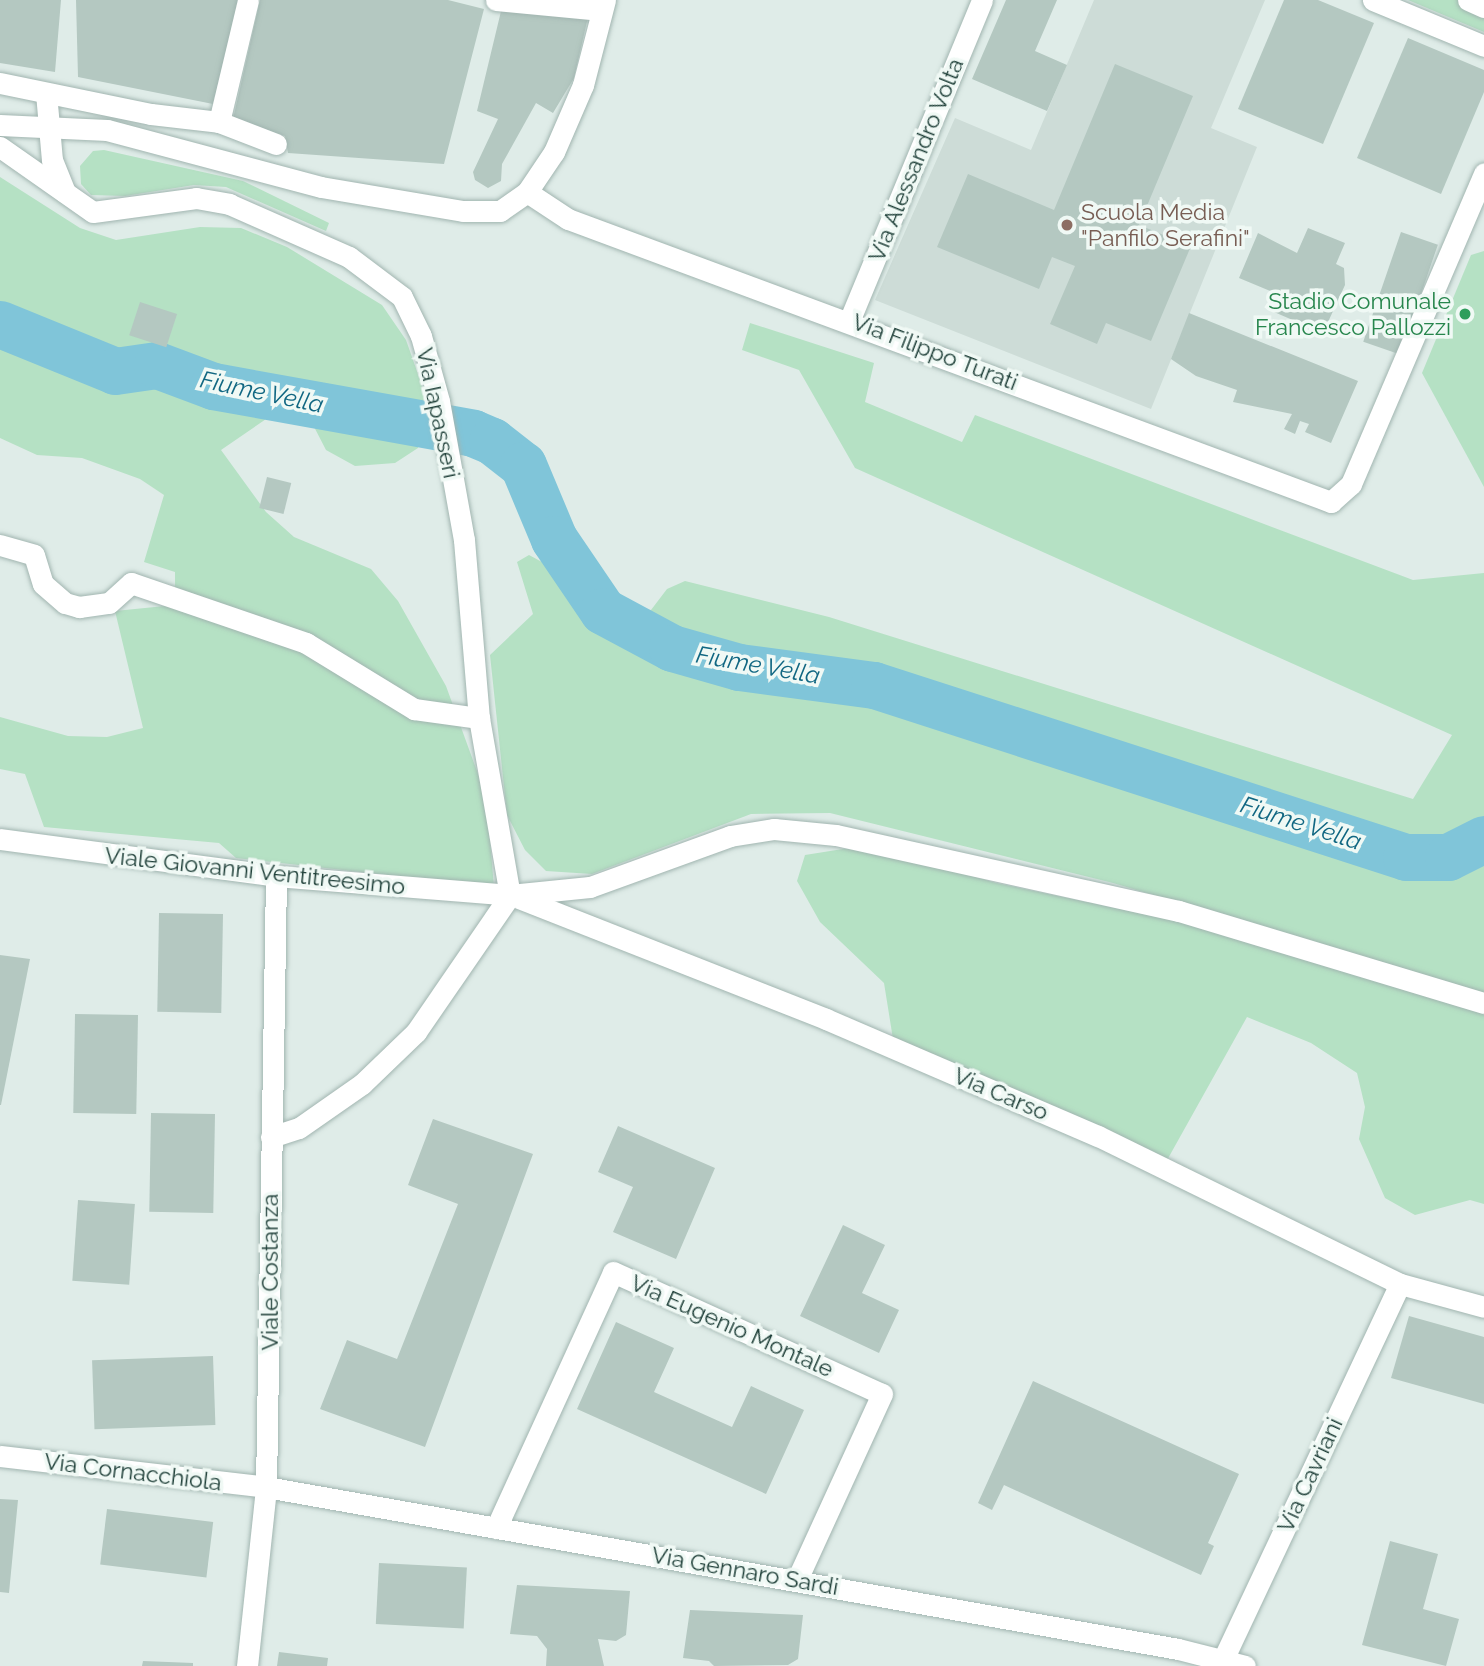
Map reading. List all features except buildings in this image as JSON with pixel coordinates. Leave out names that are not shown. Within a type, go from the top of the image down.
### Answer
[{"type":"street","points":[[219,122],[248,0]]},
{"type":"street","points":[[0,125],[45,124],[120,133],[321,187],[463,211],[500,211],[527,192],[569,121],[604,5],[496,0]]},
{"type":"street","name":"Via Alessandro Volta","points":[[850,319],[982,0]]},
{"type":"street","points":[[1373,0],[1484,46]]},
{"type":"street","points":[[1468,0],[1484,7]]},
{"type":"street","points":[[0,83],[219,122],[276,144]]},
{"type":"street","points":[[46,93],[45,124],[52,160],[68,198]]},
{"type":"street","name":"Via Iapasseri","points":[[0,147],[68,198],[93,212],[160,200],[229,204],[349,257],[402,297],[421,336],[439,401],[464,540],[479,718],[510,895]]},
{"type":"street","name":"Via Filippo Turati","points":[[527,192],[568,219],[850,319],[1331,502],[1344,494],[1484,173]]},
{"type":"street","points":[[0,545],[34,555],[43,584],[65,603],[102,605],[131,583],[306,643],[414,709],[479,718]]},
{"type":"street","points":[[271,1137],[299,1128],[362,1084],[416,1032],[510,895],[590,887],[730,836],[774,829],[836,835],[1179,911],[1484,1003]]},
{"type":"street","name":"Viale Giovanni Ventitreesimo","points":[[0,839],[276,876],[510,895]]},
{"type":"street","name":"Viale Costanza","points":[[247,1666],[266,1488],[276,876]]},
{"type":"street","name":"Via Carso","points":[[510,895],[825,1018],[1086,1130],[1400,1284],[1484,1307]]},
{"type":"street","name":"Via Eugenio Montale","points":[[496,1528],[613,1272],[882,1394],[797,1580]]},
{"type":"street","name":"Via Cavriani","points":[[1221,1663],[1400,1284]]},
{"type":"street","name":"Via Cornacchiola","points":[[0,1456],[266,1488]]},
{"type":"street","name":"Via Gennaro Sardi","points":[[266,1488],[797,1580],[1245,1666]]},
{"type":"shaded area","name":"Scuola Media \"Panfilo Serafini\"","points":[[1094,0],[1265,0],[1211,128],[1257,147],[1151,409],[875,300],[955,118],[1031,150]]},
{"type":"green space","points":[[1408,0],[1484,0],[1484,32]]},
{"type":"green space","points":[[104,150],[243,181],[329,223],[326,231],[226,187],[194,185],[125,196],[91,195],[81,184],[80,166],[93,151]]},
{"type":"green space","points":[[0,177],[80,228],[116,240],[200,227],[241,228],[287,247],[382,305],[406,340],[425,394],[418,448],[395,463],[355,466],[326,450],[310,419],[272,415],[221,450],[266,512],[294,537],[371,569],[398,601],[446,686],[486,796],[494,887],[236,858],[219,843],[44,827],[25,774],[0,769],[0,717],[68,736],[107,737],[143,728],[115,611],[175,605],[175,572],[144,562],[164,495],[140,479],[82,458],[37,455],[0,438]]},
{"type":"green space","name":"Stadio Comunale Francesco Pallozzi","points":[[1484,251],[1484,487],[1422,373],[1471,255]]},
{"type":"green space","points":[[750,323],[874,363],[865,402],[962,442],[975,415],[1413,580],[1484,573],[1484,993],[1113,883],[830,813],[751,814],[592,874],[546,871],[525,850],[507,815],[490,655],[533,614],[517,562],[529,555],[542,562],[576,602],[651,610],[667,589],[685,581],[829,617],[1413,799],[1452,735],[855,468],[799,370],[742,350]]},
{"type":"green space","points":[[868,845],[996,883],[1201,926],[1484,1005],[1484,1204],[1470,1200],[1415,1215],[1385,1198],[1359,1139],[1365,1107],[1357,1073],[1311,1043],[1247,1017],[1166,1162],[893,1039],[884,983],[820,922],[797,881],[805,855]]},
{"type":"waterway","name":"Fiume Vella","points":[[0,324],[115,371],[157,365],[213,386],[473,433],[492,441],[523,465],[554,539],[603,611],[672,648],[739,667],[874,685],[1406,857],[1448,857],[1484,839]]},
{"type":"place","name":"Scuola Media \"Panfilo Serafini\"","points":[[1067,225]]},
{"type":"place","name":"Stadio Comunale Francesco Pallozzi","points":[[1465,314]]}]
